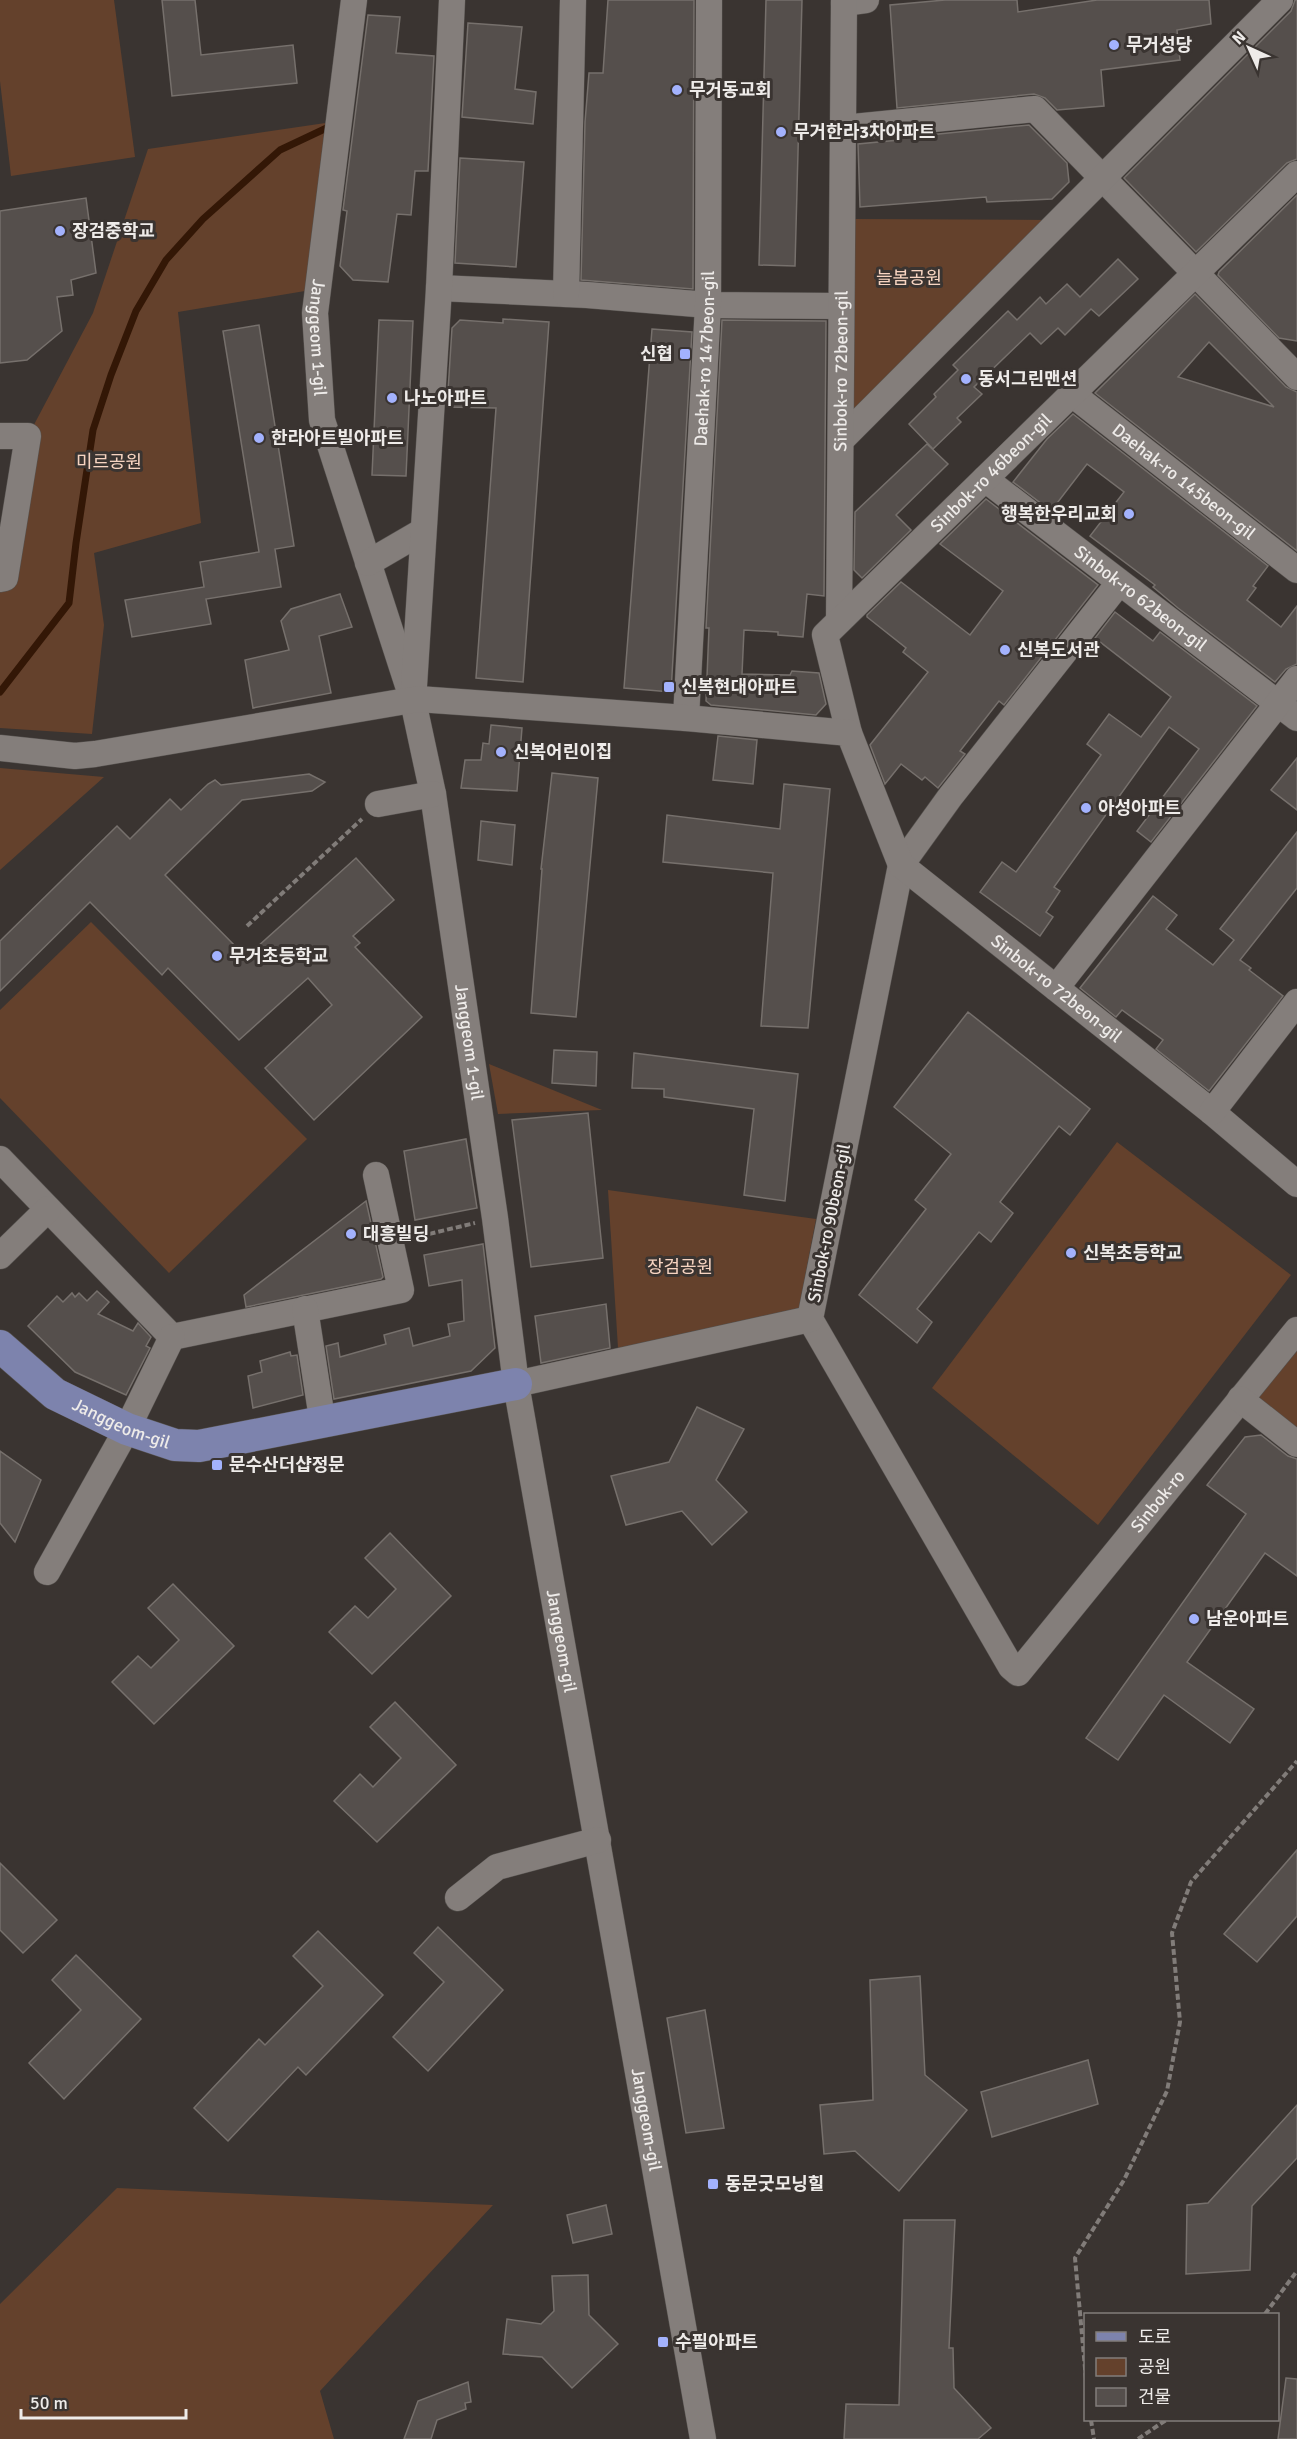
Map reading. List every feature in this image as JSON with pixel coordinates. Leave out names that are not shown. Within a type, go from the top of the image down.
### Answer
[{"type":"main road","name":"Janggeom-gil","points":[[0,1346],[55,1394],[127,1429],[175,1445],[199,1446],[516,1384]]},
{"type":"street","name":"Janggeom 1-gil","points":[[354,0],[315,313],[322,420],[413,700],[433,794],[495,1218],[516,1384]]},
{"type":"street","name":"Janggeom 1-gil","points":[[413,700],[439,288],[452,0]]},
{"type":"street","points":[[566,294],[573,0]]},
{"type":"street","name":"Daehak-ro 147beon-gil","points":[[686,718],[708,305],[709,0]]},
{"type":"street","points":[[841,440],[1280,0]]},
{"type":"street","name":"Sinbok-ro 72beon-gil","points":[[851,1],[843,128],[839,621],[825,635],[849,733],[901,865],[1212,1112],[1297,1184]]},
{"type":"street","points":[[843,128],[1035,109],[1195,273],[1286,354],[1297,377]]},
{"type":"street","name":"Sinbok-ro 46beon-gil","points":[[839,621],[1297,174]]},
{"type":"street","points":[[439,288],[566,294],[708,305],[841,306]]},
{"type":"street","name":"Daehak-ro 145beon-gil","points":[[1072,394],[1297,570]]},
{"type":"street","points":[[0,436],[28,436],[5,578],[0,579]]},
{"type":"street","name":"Sinbok-ro 62beon-gil","points":[[985,479],[1287,710]]},
{"type":"street","points":[[368,563],[423,531]]},
{"type":"street","points":[[901,865],[950,797],[1119,583]]},
{"type":"street","points":[[1056,988],[1287,710],[1297,679]]},
{"type":"street","points":[[0,748],[75,756],[94,754],[413,700],[686,718],[849,733]]},
{"type":"street","points":[[378,804],[433,794]]},
{"type":"street","name":"Sinbok-ro 90beon-gil","points":[[901,865],[810,1319],[1011,1666],[1018,1673]]},
{"type":"street","points":[[1212,1112],[1297,1002]]},
{"type":"street","points":[[0,1159],[172,1337]]},
{"type":"street","points":[[172,1337],[401,1290],[376,1174]]},
{"type":"street","points":[[0,1256],[48,1209]]},
{"type":"street","points":[[305,1309],[321,1412]]},
{"type":"street","points":[[516,1384],[810,1319]]},
{"type":"street","name":"Sinbok-ro","points":[[1018,1673],[1297,1330]]},
{"type":"street","points":[[47,1572],[127,1429],[172,1337]]},
{"type":"street","name":"Janggeom-gil","points":[[516,1384],[703,2439]]},
{"type":"street","points":[[1240,1399],[1297,1444]]},
{"type":"street","points":[[458,1898],[497,1867],[598,1840]]},
{"type":"path","points":[[247,926],[378,804]]},
{"type":"path","points":[[391,1243],[495,1218]]},
{"type":"path","points":[[1084,2357],[1075,2258],[1124,2180],[1167,2091],[1180,2022],[1172,1933],[1191,1882],[1297,1761]]},
{"type":"path","points":[[1266,2313],[1297,2271]]},
{"type":"path","points":[[1091,2421],[1094,2439]]},
{"type":"path","points":[[1138,2439],[1165,2421]]},
{"type":"green space","points":[[0,0],[114,0],[135,157],[11,176],[0,81]]},
{"type":"green space","name":"미르공원","points":[[339,121],[305,291],[178,312],[201,523],[94,553],[104,625],[92,734],[0,728],[0,587],[28,436],[93,313],[148,149]]},
{"type":"green space","name":"늘봄공원","points":[[852,219],[1053,220],[849,419]]},
{"type":"green space","points":[[0,768],[104,777],[0,870]]},
{"type":"green space","points":[[91,922],[307,1139],[169,1273],[0,1098],[0,1010]]},
{"type":"green space","points":[[489,1064],[602,1110],[498,1114]]},
{"type":"green space","points":[[1117,1142],[1291,1275],[1098,1525],[932,1388]]},
{"type":"green space","name":"장검공원","points":[[608,1190],[816,1219],[799,1308],[618,1348]]},
{"type":"green space","points":[[1297,1351],[1297,1437],[1258,1398]]},
{"type":"green space","points":[[117,2188],[493,2205],[320,2391],[334,2439],[0,2439],[0,2304]]},
{"type":"building","points":[[162,0],[195,0],[201,55],[293,45],[297,83],[172,96]]},
{"type":"building","points":[[608,0],[694,0],[693,289],[581,280],[585,122],[589,73],[603,73]]},
{"type":"building","name":"무거한라3차아파트","points":[[766,0],[802,0],[795,266],[759,265]]},
{"type":"building","points":[[945,0],[1017,0],[1018,12],[1097,0],[1209,0],[1211,24],[1177,30],[1180,60],[1101,70],[1104,106],[1057,110],[1045,98],[1034,94],[897,108],[890,5]]},
{"type":"building","points":[[1297,0],[1297,159],[1287,163],[1196,252],[1124,178],[1291,11]]},
{"type":"building","points":[[368,15],[400,17],[396,53],[434,56],[428,171],[415,171],[411,215],[397,214],[388,282],[353,280],[340,266],[347,211],[343,210]]},
{"type":"building","points":[[468,23],[522,27],[515,89],[536,92],[533,124],[462,117]]},
{"type":"building","points":[[1029,125],[1067,163],[1069,182],[1052,199],[987,202],[986,197],[860,207],[858,144]]},
{"type":"building","points":[[460,158],[524,162],[516,267],[455,263]]},
{"type":"building","points":[[1297,195],[1297,341],[1279,338],[1218,275]]},
{"type":"building","points":[[86,198],[96,273],[71,280],[73,295],[57,297],[62,331],[27,360],[0,363],[0,211]]},
{"type":"building","name":"동서그린맨션","points":[[1118,259],[1138,279],[1099,316],[1091,309],[1065,335],[1058,328],[1041,344],[1030,333],[974,387],[982,394],[957,418],[961,422],[933,449],[909,424],[936,397],[934,394],[958,370],[953,365],[1008,311],[1017,320],[1040,297],[1046,304],[1067,284],[1080,297]]},
{"type":"building","points":[[1195,294],[1286,387],[1297,392],[1297,551],[1095,393]],"holes":[[[1209,342],[1274,407],[1178,377]]]},
{"type":"building","points":[[503,319],[549,322],[523,682],[476,678],[496,408],[447,407],[452,328],[460,320],[503,323]]},
{"type":"building","name":"나노아파트","points":[[379,320],[413,321],[406,476],[372,475]]},
{"type":"building","points":[[722,320],[826,321],[824,596],[807,594],[803,637],[778,635],[778,632],[744,630],[742,674],[790,675],[792,671],[819,673],[826,704],[816,715],[711,705],[706,701],[709,628],[706,628]]},
{"type":"building","name":"한라아트빌아파트","points":[[259,325],[294,546],[275,549],[281,587],[206,599],[211,624],[132,637],[125,600],[204,587],[200,562],[259,552],[223,331]]},
{"type":"building","points":[[652,329],[692,332],[671,692],[624,688]]},
{"type":"building","points":[[1073,414],[1268,566],[1253,586],[1256,588],[1247,600],[1281,627],[1297,606],[1297,664],[1286,669],[1275,682],[1178,608],[1153,587],[1155,585],[1090,536],[1124,492],[1087,464],[1051,511],[1013,482],[1047,439]]},
{"type":"building","points":[[927,444],[948,464],[896,515],[911,530],[862,578],[854,570],[855,512]]},
{"type":"building","points":[[986,499],[1098,585],[1004,705],[999,701],[960,751],[965,754],[938,788],[925,777],[922,780],[901,764],[885,784],[870,745],[928,672],[903,652],[906,648],[867,615],[901,582],[970,635],[1003,591],[940,544]]},
{"type":"building","points":[[340,594],[352,627],[319,636],[331,693],[253,708],[245,660],[289,650],[281,621],[291,609]]},
{"type":"building","points":[[1115,612],[1153,641],[1160,632],[1257,706],[1151,842],[1137,831],[1199,749],[1169,727],[1054,887],[1060,891],[1046,912],[1053,917],[1040,936],[980,892],[1002,862],[1016,872],[1101,755],[1087,744],[1109,714],[1141,737],[1171,697],[1095,638]]},
{"type":"building","name":"신복어린이집","points":[[491,725],[522,728],[517,791],[461,788],[465,760],[481,760],[483,743],[489,744]]},
{"type":"building","points":[[718,736],[757,740],[753,784],[713,780]]},
{"type":"building","points":[[1297,758],[1297,810],[1271,790]]},
{"type":"building","points":[[552,773],[598,778],[576,1017],[531,1013],[541,869]]},
{"type":"building","points":[[309,774],[325,782],[312,791],[242,800],[165,875],[246,957],[356,858],[394,900],[353,936],[360,943],[355,947],[422,1017],[314,1120],[265,1068],[332,1005],[308,978],[239,1040],[168,968],[162,975],[90,902],[0,991],[0,941],[117,826],[130,839],[170,799],[181,810],[215,780],[221,785]]},
{"type":"building","points":[[784,784],[830,789],[808,1028],[761,1026],[773,873],[663,862],[667,815],[780,829]]},
{"type":"building","points":[[481,821],[515,825],[512,865],[478,860]]},
{"type":"building","points":[[1297,832],[1297,888],[1240,960],[1251,968],[1249,970],[1283,996],[1209,1091],[1156,1049],[1163,1040],[1122,1010],[1116,1017],[1080,988],[1153,896],[1177,915],[1166,929],[1213,965],[1234,940],[1220,929]]},
{"type":"building","points":[[968,1012],[1090,1109],[1070,1135],[1059,1126],[1000,1202],[1013,1213],[991,1242],[979,1232],[917,1309],[932,1322],[917,1343],[859,1295],[926,1209],[915,1200],[951,1154],[894,1107]]},
{"type":"building","points":[[554,1050],[597,1052],[596,1086],[552,1083]]},
{"type":"building","points":[[634,1053],[798,1074],[785,1201],[744,1195],[754,1109],[664,1097],[664,1089],[632,1088]]},
{"type":"building","points":[[588,1113],[603,1258],[531,1267],[512,1120]]},
{"type":"building","points":[[466,1139],[477,1208],[415,1220],[404,1151]]},
{"type":"building","name":"대흥빌딩","points":[[366,1201],[383,1277],[381,1279],[246,1307],[244,1295]]},
{"type":"building","points":[[483,1244],[495,1348],[471,1371],[334,1399],[326,1346],[338,1343],[340,1357],[386,1344],[384,1335],[409,1328],[413,1346],[450,1336],[448,1324],[464,1321],[462,1280],[429,1286],[424,1255]]},
{"type":"building","points":[[97,1291],[109,1302],[98,1314],[133,1331],[138,1323],[151,1337],[146,1346],[150,1348],[126,1395],[75,1372],[28,1326],[57,1296],[63,1302],[72,1293],[75,1297],[79,1293],[87,1301]]},
{"type":"building","points":[[606,1304],[610,1348],[541,1363],[535,1316]]},
{"type":"building","points":[[290,1352],[291,1356],[297,1355],[303,1395],[253,1408],[248,1376],[262,1372],[260,1361]]},
{"type":"building","points":[[697,1407],[744,1429],[716,1480],[747,1512],[712,1545],[682,1511],[626,1525],[611,1476],[669,1462]]},
{"type":"building","name":"남운아파트","points":[[1261,1435],[1288,1456],[1297,1459],[1297,1576],[1265,1553],[1187,1662],[1254,1709],[1230,1743],[1164,1695],[1118,1760],[1086,1738],[1246,1514],[1207,1485],[1245,1437]]},
{"type":"building","points":[[0,1451],[41,1480],[15,1542],[0,1523]]},
{"type":"building","points":[[390,1533],[451,1596],[372,1674],[329,1632],[355,1606],[368,1618],[396,1589],[365,1558]]},
{"type":"building","points":[[173,1584],[234,1646],[154,1724],[112,1682],[138,1656],[151,1668],[179,1640],[148,1608]]},
{"type":"building","points":[[395,1702],[456,1765],[377,1842],[334,1801],[360,1774],[373,1787],[401,1758],[370,1727]]},
{"type":"building","points":[[1297,1850],[1297,1916],[1257,1962],[1224,1934]]},
{"type":"building","points":[[0,1863],[57,1920],[23,1953],[0,1930]]},
{"type":"building","points":[[438,1927],[503,1990],[428,2071],[393,2037],[444,1982],[414,1953]]},
{"type":"building","points":[[318,1931],[383,1995],[306,2075],[298,2067],[228,2141],[194,2108],[259,2039],[265,2045],[323,1986],[293,1956]]},
{"type":"building","points":[[76,1955],[141,2019],[64,2099],[29,2063],[81,2010],[52,1980]]},
{"type":"building","points":[[920,1976],[925,2075],[967,2110],[899,2191],[855,2151],[824,2154],[820,2105],[873,2100],[870,1980]]},
{"type":"building","points":[[705,2010],[724,2128],[686,2133],[667,2018]]},
{"type":"building","points":[[1088,2060],[1098,2104],[992,2137],[981,2092]]},
{"type":"building","points":[[1297,2105],[1297,2158],[1252,2206],[1250,2270],[1186,2274],[1187,2205],[1208,2203]]},
{"type":"building","points":[[606,2205],[612,2234],[573,2243],[567,2215]]},
{"type":"building","points":[[904,2220],[955,2220],[949,2348],[953,2348],[954,2388],[991,2428],[978,2439],[844,2439],[846,2404],[899,2405]]},
{"type":"building","points":[[588,2275],[589,2315],[618,2344],[572,2388],[542,2357],[503,2354],[507,2319],[541,2324],[554,2311],[552,2276]]},
{"type":"building","points":[[1286,2378],[1297,2379],[1297,2439],[1278,2439]]},
{"type":"building","points":[[468,2382],[471,2402],[465,2403],[466,2409],[437,2420],[431,2439],[404,2439],[418,2401]]},
{"type":"waterway","points":[[0,692],[69,603],[93,430],[136,311],[166,260],[203,219],[280,150],[333,125]]},
{"type":"place","name":"무거성당","points":[[1114,45]]},
{"type":"place","name":"무거동교회","points":[[677,90]]},
{"type":"place","name":"무거한라3차아파트","points":[[781,132]]},
{"type":"place","name":"장검중학교","points":[[60,231]]},
{"type":"place","name":"신협","points":[[685,354]]},
{"type":"place","name":"동서그린맨션","points":[[966,379]]},
{"type":"place","name":"나노아파트","points":[[392,398]]},
{"type":"place","name":"한라아트빌아파트","points":[[259,438]]},
{"type":"place","name":"행복한우리교회","points":[[1129,514]]},
{"type":"place","name":"신복도서관","points":[[1005,650]]},
{"type":"place","name":"신복현대아파트","points":[[669,687]]},
{"type":"place","name":"신복어린이집","points":[[501,752]]},
{"type":"place","name":"아성아파트","points":[[1086,808]]},
{"type":"place","name":"무거초등학교","points":[[217,956]]},
{"type":"place","name":"대흥빌딩","points":[[351,1234]]},
{"type":"place","name":"신복초등학교","points":[[1071,1253]]},
{"type":"place","name":"문수산더샵정문","points":[[217,1465]]},
{"type":"place","name":"남운아파트","points":[[1194,1619]]},
{"type":"place","name":"동문굿모닝힐","points":[[713,2184]]},
{"type":"place","name":"수필아파트","points":[[663,2342]]}]
